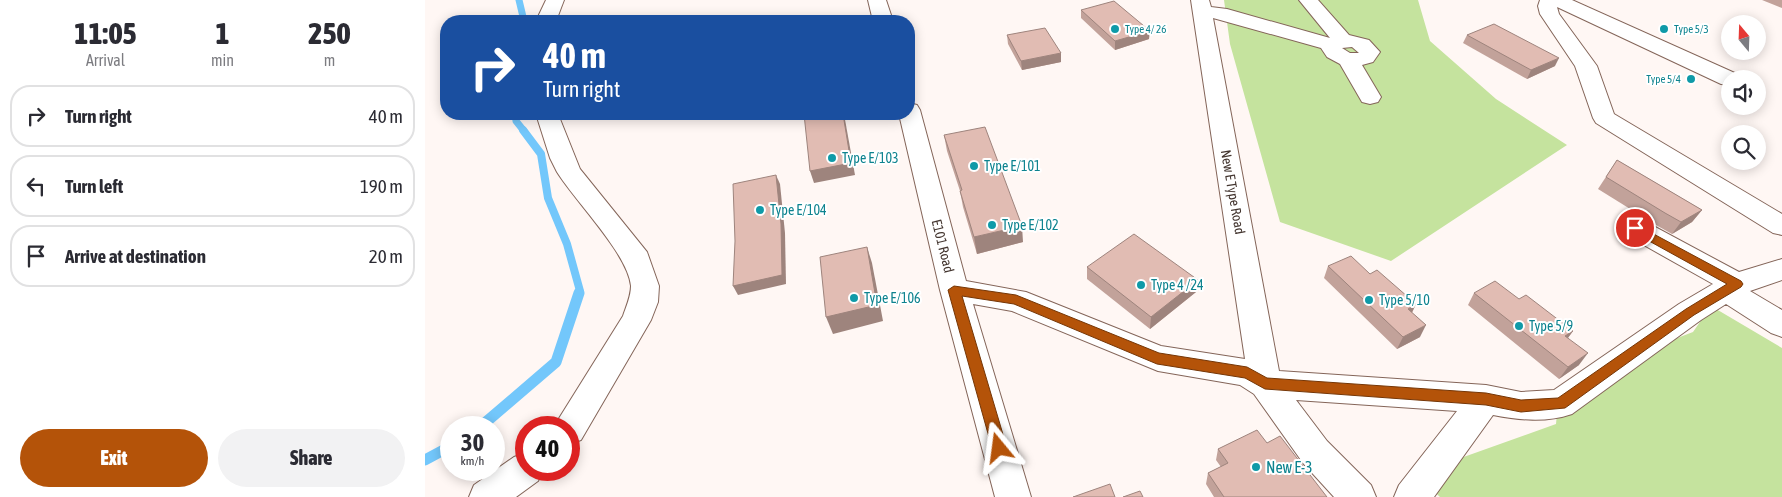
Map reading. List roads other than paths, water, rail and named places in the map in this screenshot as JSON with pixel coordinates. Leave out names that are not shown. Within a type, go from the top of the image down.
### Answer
[{"type":"street","points":[[549,15],[555,0]]},
{"type":"street","points":[[877,0],[881,15]]},
{"type":"street","points":[[1308,0],[1370,97]]},
{"type":"street","points":[[1549,0],[1547,6],[1550,14],[1586,66],[1604,118],[1782,226]]},
{"type":"street","points":[[1557,0],[1721,76]]},
{"type":"street","points":[[1201,6],[1340,48]]},
{"type":"street","name":"New E Type Road","points":[[1201,6],[1265,384]]},
{"type":"street","points":[[549,120],[562,158],[569,172],[637,259],[645,286],[643,302],[636,320],[577,416]]},
{"type":"street","name":"E101 Road","points":[[912,120],[954,290],[1013,497]]},
{"type":"street","points":[[1635,228],[1732,287],[1782,325]]},
{"type":"street","points":[[1265,384],[1486,399],[1521,406],[1560,404],[1690,312],[1732,287],[1782,269]]},
{"type":"street","points":[[954,290],[1016,300],[1157,358],[1247,373],[1265,384],[1315,452],[1357,497]]},
{"type":"street","points":[[1412,497],[1486,399]]},
{"type":"street","points":[[487,497],[515,477]]},
{"type":"waterway","points":[[519,0],[523,15]]},
{"type":"waterway","points":[[516,120],[524,131]]},
{"type":"waterway","points":[[523,130],[541,154],[548,198],[567,244],[580,291],[579,294]]},
{"type":"waterway","points":[[493,416],[556,362],[579,293]]},
{"type":"waterway","points":[[425,460],[440,452]]},
{"type":"place","name":"Type 4/ 26","points":[[1115,29]]},
{"type":"place","name":"Type 5/3","points":[[1664,29]]},
{"type":"place","name":"Type 5/4","points":[[1691,79]]},
{"type":"place","name":"Type E/103","points":[[832,158]]},
{"type":"place","name":"Type E/101","points":[[974,166]]},
{"type":"place","name":"Type E/104","points":[[760,210]]},
{"type":"place","name":"Type E/102","points":[[992,225]]},
{"type":"place","name":"Type 4 /24","points":[[1141,285]]},
{"type":"place","name":"Type E/106","points":[[854,298]]},
{"type":"place","name":"Type 5/10","points":[[1369,300]]},
{"type":"place","name":"Type 5/9","points":[[1519,326]]},
{"type":"place","name":"New E-3","points":[[1256,467]]}]
